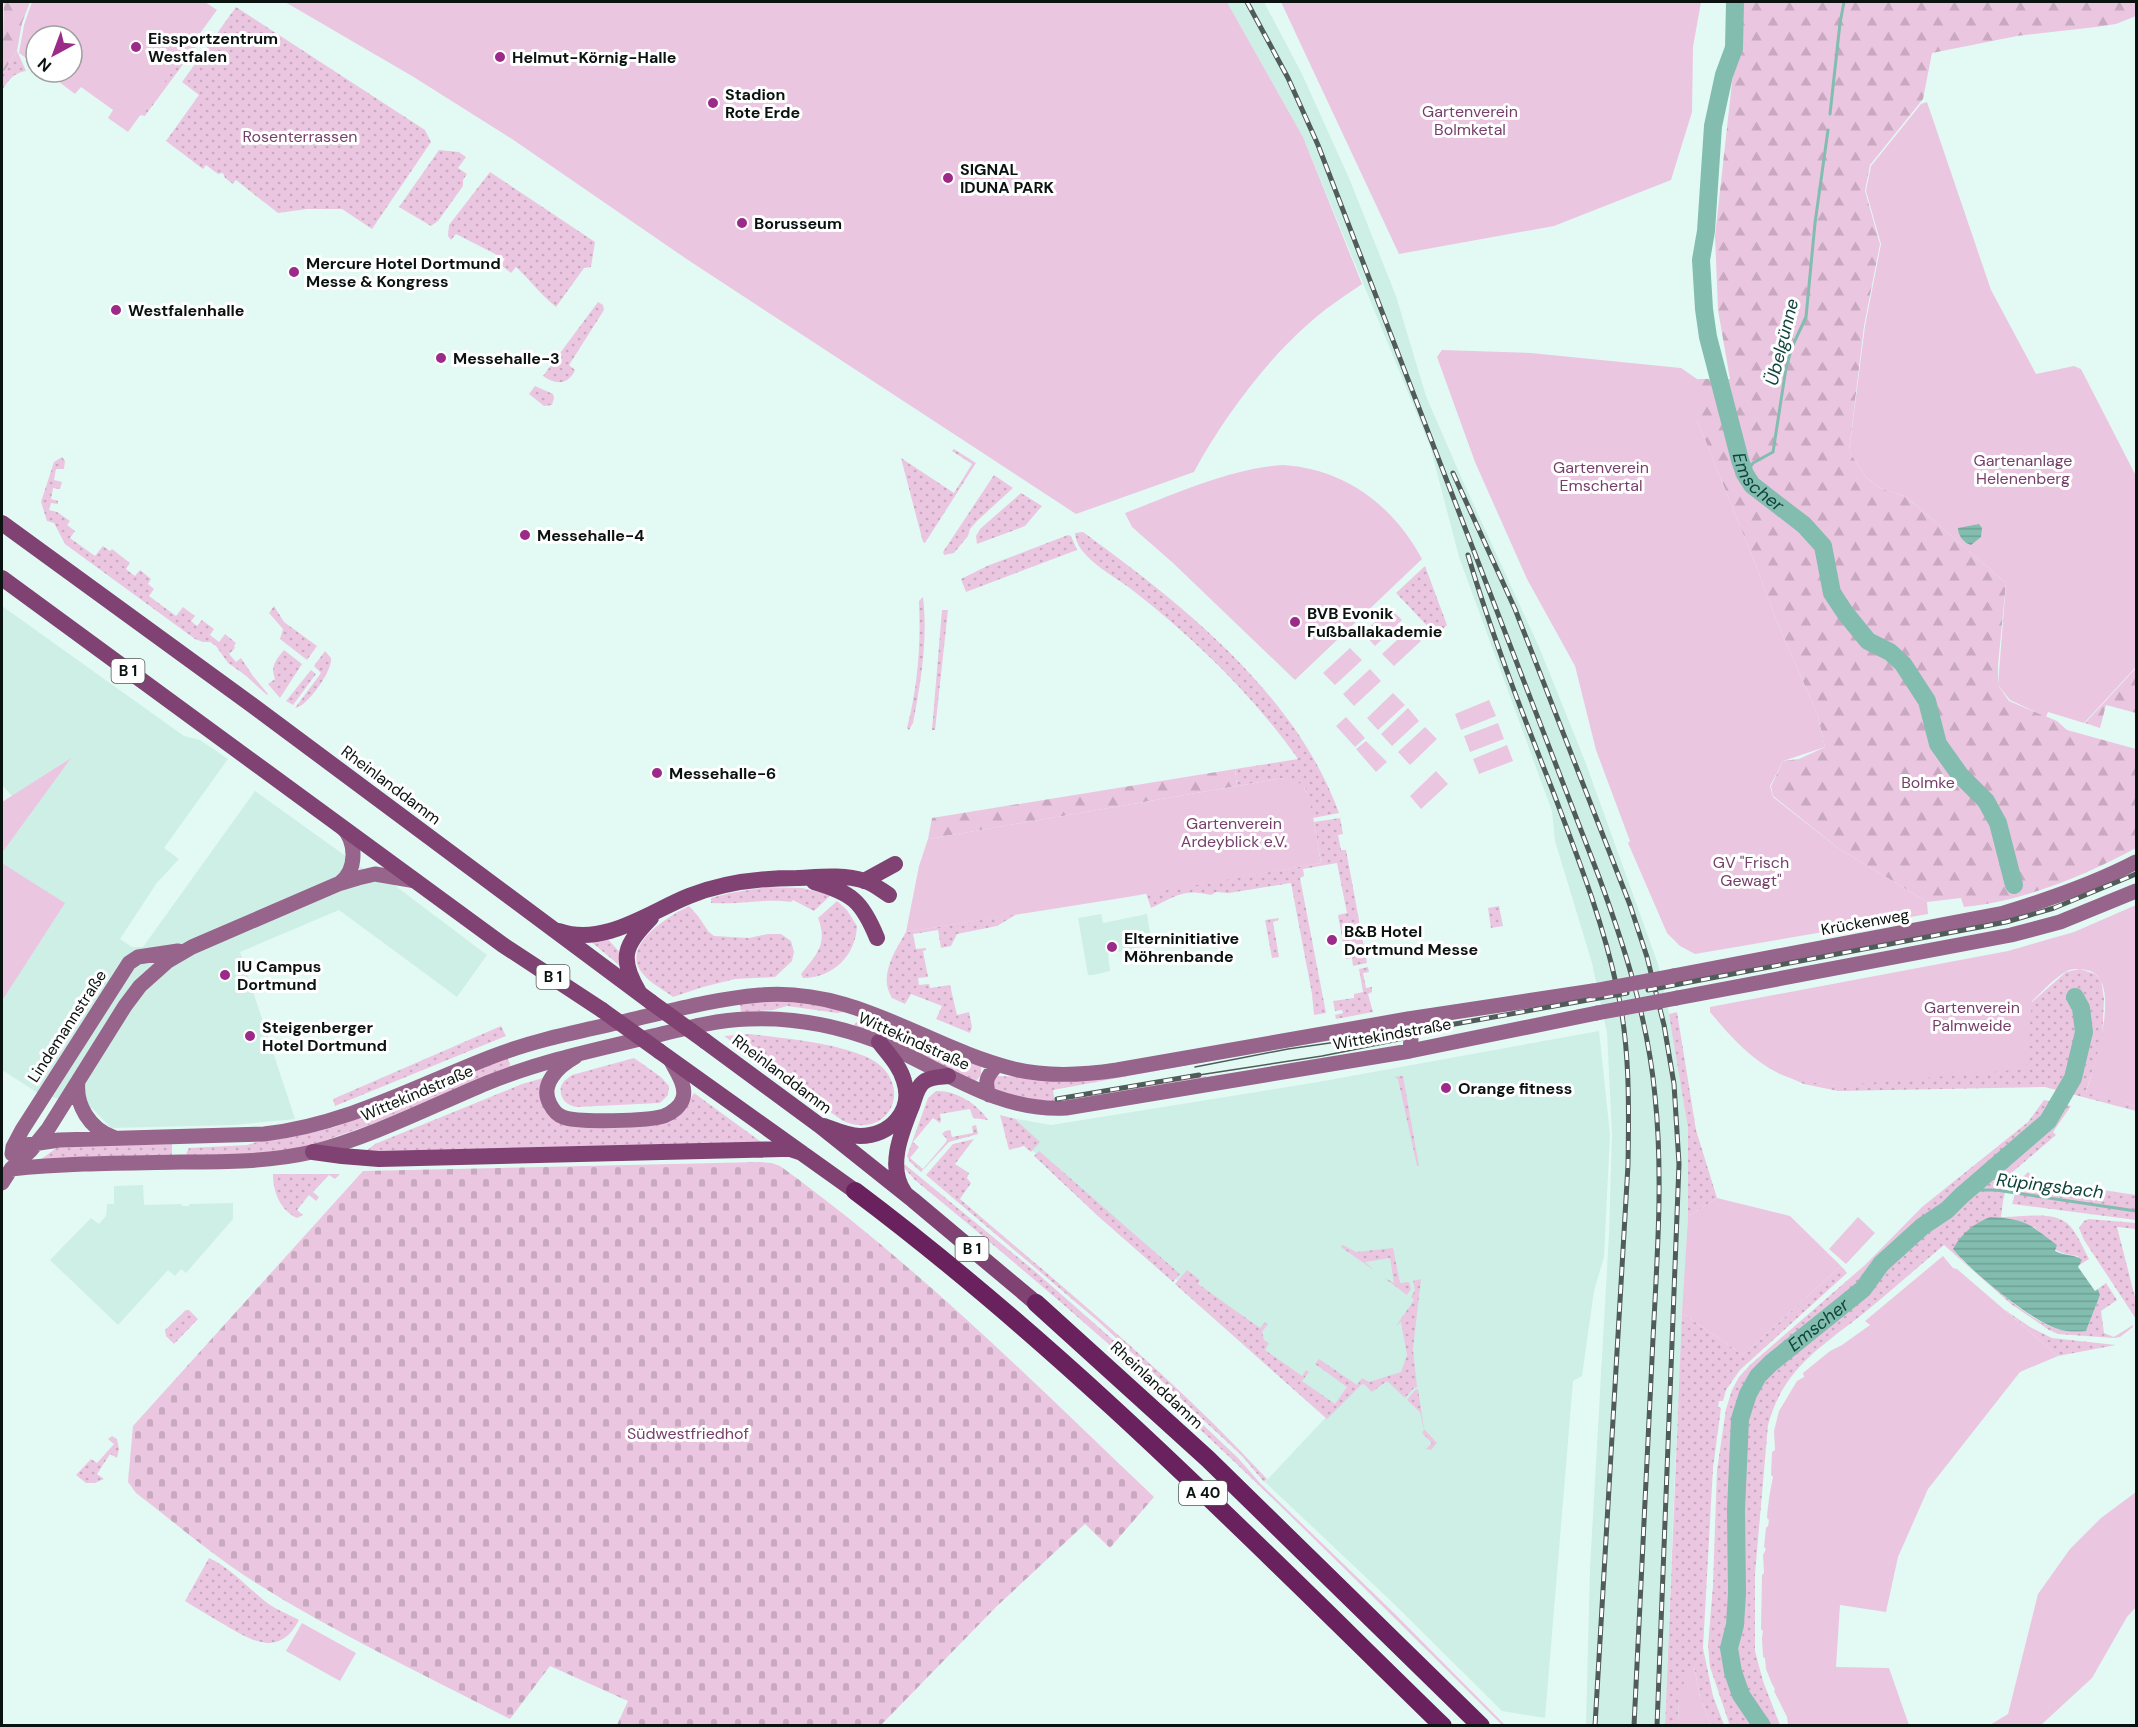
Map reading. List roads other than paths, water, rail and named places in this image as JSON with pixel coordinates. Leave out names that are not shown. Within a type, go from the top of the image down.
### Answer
[{"type":"highway","name":"A 40","points":[[855,1191],[960,1274],[1107,1402],[1443,1725]]},
{"type":"highway","name":"Rheinlanddamm","points":[[1036,1303],[1208,1459],[1481,1725]]},
{"type":"main road","name":"Rheinlanddamm","points":[[2,523],[819,1125],[1036,1303]]},
{"type":"main road","name":"B 1","points":[[2,578],[503,945],[602,1010],[855,1191]]},
{"type":"main road","points":[[338,885],[348,875],[352,862],[352,846],[348,833],[342,828]]},
{"type":"main road","name":"Krückenweg","points":[[1593,990],[2004,913],[2104,879],[2136,862]]},
{"type":"main road","points":[[864,881],[895,864]]},
{"type":"main road","name":"Lindemannstraße","points":[[2,1183],[11,1169],[48,1129],[125,1006],[149,977],[168,961],[192,947],[338,885],[375,874],[416,881]]},
{"type":"main road","name":"B 1","points":[[548,925],[567,933],[600,934],[622,927],[692,895],[725,884],[766,878],[822,875],[864,881],[889,895],[833,888],[799,878]]},
{"type":"main road","name":"B 1","points":[[833,888],[848,895],[862,906],[877,938]]},
{"type":"main road","name":"Wittekindstraße","points":[[11,1169],[64,1165],[259,1161],[312,1152],[367,1133],[538,1064],[714,1022],[753,1018],[820,1023],[879,1042],[989,1095],[1028,1106],[1066,1108],[1410,1051],[2011,935],[2061,922],[2136,891]]},
{"type":"main road","name":"B 1","points":[[645,997],[628,969],[627,953],[632,939],[658,911]]},
{"type":"main road","name":"Lindemannstraße","points":[[11,1169],[13,1147],[25,1124],[129,963],[138,957],[192,947]]},
{"type":"main road","points":[[138,957],[147,958],[152,962],[154,968],[149,977]]},
{"type":"main road","name":"Wittekindstraße","points":[[13,1147],[47,1141],[264,1134],[311,1127],[356,1112],[528,1044],[724,999],[762,995],[820,998],[863,1009],[998,1065],[1036,1073],[1069,1075],[1094,1073],[1593,990]]},
{"type":"main road","points":[[1408,1019],[1411,1038],[1410,1051]]},
{"type":"main road","name":"B 1","points":[[819,1125],[860,1136],[880,1132],[898,1120],[906,1100],[904,1081],[894,1062],[879,1042]]},
{"type":"main road","points":[[528,1044],[517,1052],[516,1060],[521,1065],[538,1064]]},
{"type":"main road","name":"B 1","points":[[582,1053],[564,1064],[555,1073],[550,1079],[547,1094],[552,1107],[560,1116],[581,1121],[655,1118],[670,1113],[682,1101],[684,1090],[664,1055]]},
{"type":"main road","points":[[989,1095],[986,1081],[988,1075],[998,1065]]},
{"type":"main road","points":[[907,1195],[900,1186],[897,1166],[902,1131],[921,1083],[931,1078],[948,1076]]},
{"type":"main road","points":[[78,1079],[78,1098],[89,1119],[106,1134],[116,1138]]},
{"type":"main road","points":[[181,1162],[178,1155],[179,1147],[185,1137]]},
{"type":"main road","points":[[312,1152],[380,1159],[782,1149],[802,1153]]},
{"type":"waterway","name":"Emscher","points":[[1735,2],[1734,48],[1724,75],[1713,126],[1706,231],[1701,260],[1708,337],[1740,460],[1752,485],[1804,525],[1823,546],[1832,593],[1846,614],[1868,641],[1890,652],[1903,664],[1927,701],[1938,744],[1960,775],[1986,801],[1998,823],[2014,885]]},
{"type":"waterway","name":"Übelgünne","points":[[1830,114],[1844,2]]},
{"type":"waterway","name":"Übelgünne","points":[[1745,474],[1753,463],[1773,452],[1786,368],[1792,347],[1806,317],[1815,223],[1828,130]]},
{"type":"waterway","name":"Emscher","points":[[1762,1726],[1741,1695],[1733,1672],[1729,1648],[1735,1625],[1737,1593],[1736,1510],[1740,1419],[1748,1394],[1758,1376],[1771,1363],[1863,1289],[1881,1264],[1923,1226],[1947,1210],[2048,1121],[2073,1078],[2084,1032],[2081,1008],[2075,997]]},
{"type":"waterway","name":"Rüpingsbach","points":[[1961,1196],[1975,1190],[1996,1190],[2136,1211]]},
{"type":"tram line","points":[[1195,1067],[1288,1049],[1427,1029]]},
{"type":"tram line","points":[[1199,1075],[1322,1056],[1403,1040]]},
{"type":"railway","points":[[1247,2],[1288,78],[1318,145],[1599,877],[1618,930],[1641,1012],[1655,1096],[1659,1194],[1634,1726]]},
{"type":"railway","points":[[1453,473],[1515,609],[1630,905],[1647,957],[1664,1025],[1674,1084],[1679,1164],[1657,1726]]},
{"type":"railway","points":[[1468,555],[1519,705],[1597,914],[1617,988],[1624,1032],[1628,1098],[1628,1165],[1595,1726]]},
{"type":"railway","points":[[1648,990],[2006,922],[2054,908],[2136,874]]},
{"type":"railway","points":[[1427,1029],[1627,993]]},
{"type":"railway","points":[[1057,1099],[1199,1075]]},
{"type":"place","name":"Eissportzentrum Westfalen","points":[[136,47]]},
{"type":"place","name":"Helmut-Körnig-Halle","points":[[500,57]]},
{"type":"place","name":"Stadion Rote Erde","points":[[713,103]]},
{"type":"place","name":"SIGNAL IDUNA PARK","points":[[948,178]]},
{"type":"place","name":"Borusseum","points":[[742,223]]},
{"type":"place","name":"Mercure Hotel Dortmund Messe & Kongress","points":[[294,272]]},
{"type":"place","name":"Westfalenhalle","points":[[116,310]]},
{"type":"place","name":"Messehalle-3","points":[[441,358]]},
{"type":"place","name":"Messehalle-4","points":[[525,535]]},
{"type":"place","name":"BVB Evonik Fußballakademie","points":[[1295,622]]},
{"type":"place","name":"Messehalle-6","points":[[657,773]]},
{"type":"place","name":"B&B Hotel Dortmund Messe","points":[[1332,940]]},
{"type":"place","name":"Elterninitiative Möhrenbande","points":[[1112,947]]},
{"type":"place","name":"IU Campus Dortmund","points":[[225,975]]},
{"type":"place","name":"Steigenberger Hotel Dortmund","points":[[250,1036]]},
{"type":"place","name":"Orange fitness","points":[[1446,1088]]},
{"type":"park label","name":"Gartenverein Bolmketal","points":[[1470,120]]},
{"type":"park label","name":"Rosenterrassen","points":[[300,136]]},
{"type":"park label","name":"Gartenanlage Helenenberg","points":[[2023,469]]},
{"type":"park label","name":"Gartenverein Emschertal","points":[[1601,476]]},
{"type":"park label","name":"Bolmke","points":[[1928,782]]},
{"type":"park label","name":"Gartenverein Ardeyblick e.V.","points":[[1234,832]]},
{"type":"park label","name":"GV \"Frisch Gewagt\"","points":[[1751,871]]},
{"type":"park label","name":"Gartenverein Palmweide","points":[[1972,1016]]},
{"type":"park label","name":"Südwestfriedhof","points":[[688,1433]]}]
